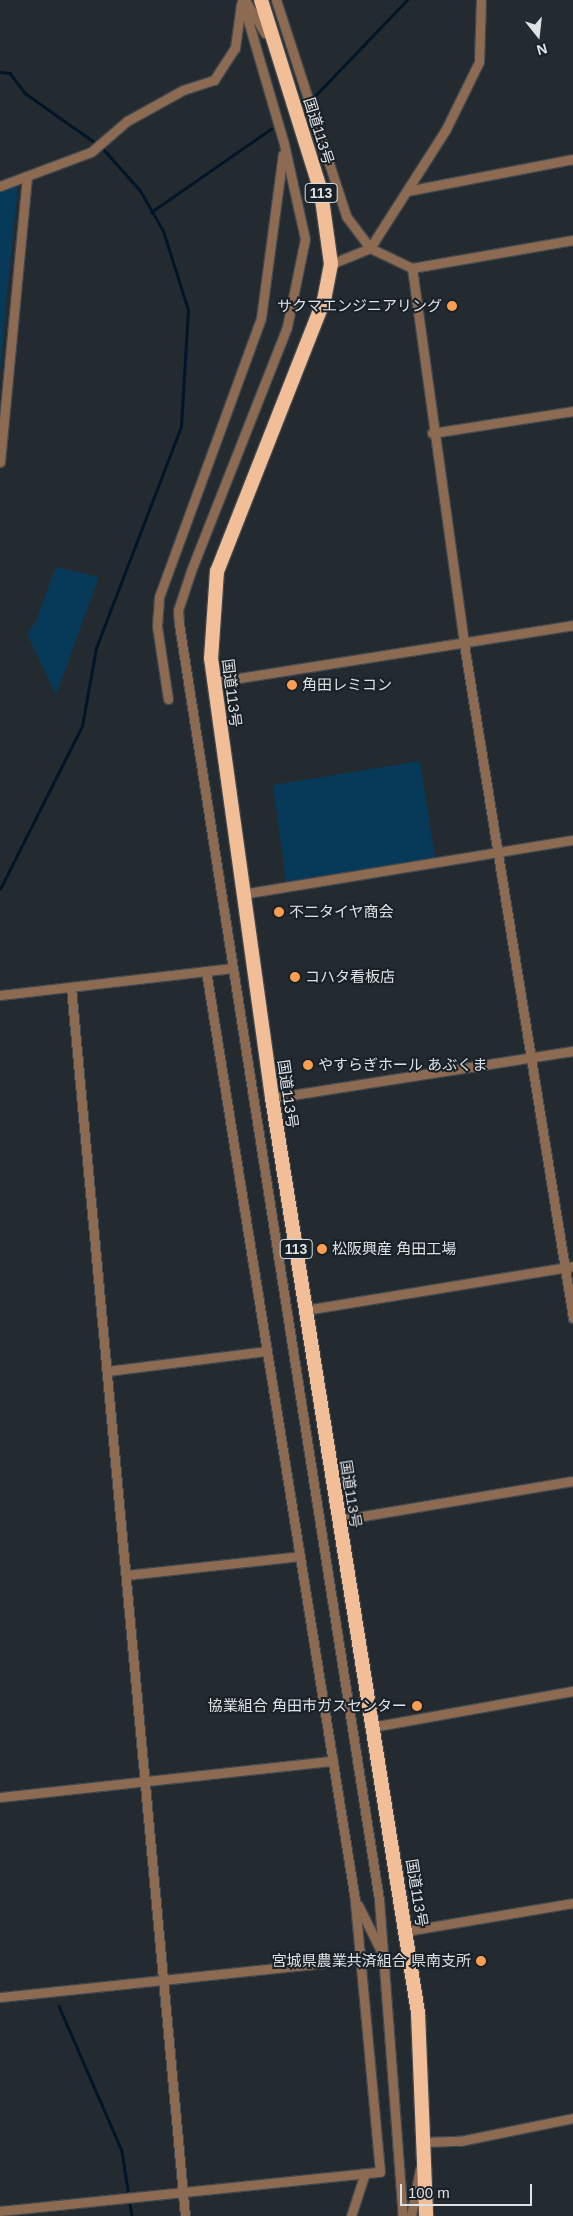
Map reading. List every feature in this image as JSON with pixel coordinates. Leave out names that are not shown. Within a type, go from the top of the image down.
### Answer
[{"type":"highway","name":"国道113号","points":[[261,0],[321,192],[331,264],[324,300],[217,571],[210,638],[242,894],[272,1098],[418,2013],[426,2216]]},
{"type":"street","points":[[243,0],[265,33],[272,33]]},
{"type":"street","points":[[243,0],[284,144],[305,239],[287,327],[178,610],[232,968],[365,1802],[382,1954],[403,2216],[411,2216],[423,2158]]},
{"type":"street","points":[[0,186],[91,152],[127,121],[183,90],[214,80],[235,48],[243,0]]},
{"type":"street","points":[[276,0],[346,216],[370,248],[412,268],[573,240]]},
{"type":"street","points":[[331,264],[370,248],[446,129],[479,62],[481,0]]},
{"type":"street","points":[[168,699],[157,626],[160,598],[261,318],[284,144]]},
{"type":"street","points":[[407,191],[573,159]]},
{"type":"street","points":[[0,462],[3,411],[27,176]]},
{"type":"street","points":[[412,268],[432,432],[464,644],[530,1058],[569,1267],[573,1318]]},
{"type":"street","points":[[432,432],[573,410]]},
{"type":"street","points":[[214,682],[464,644],[573,625]]},
{"type":"street","points":[[242,894],[573,840]]},
{"type":"street","points":[[0,995],[232,968]]},
{"type":"street","points":[[0,2211],[380,2172],[355,1900],[206,971]]},
{"type":"street","points":[[71,987],[108,1371],[184,2216]]},
{"type":"street","points":[[272,1098],[573,1051]]},
{"type":"street","points":[[305,1310],[569,1267]]},
{"type":"street","points":[[108,1371],[267,1351]]},
{"type":"street","points":[[339,1520],[573,1480]]},
{"type":"street","points":[[126,1575],[300,1556]]},
{"type":"street","points":[[372,1727],[573,1691]]},
{"type":"street","points":[[0,1797],[333,1761]]},
{"type":"street","points":[[355,1900],[382,1954]]},
{"type":"street","points":[[406,1931],[573,1903]]},
{"type":"street","points":[[0,1997],[360,1959]]},
{"type":"street","points":[[424,2142],[460,2141],[573,2118]]},
{"type":"street","points":[[351,2216],[365,2173]]},
{"type":"shaded area","points":[[18,186],[6,302],[0,373],[0,192]]},
{"type":"shaded area","points":[[56,567],[99,577],[56,695],[27,634],[36,621]]},
{"type":"shaded area","points":[[420,761],[435,858],[286,882],[273,785]]},
{"type":"waterway","points":[[311,100],[407,0]]},
{"type":"waterway","points":[[0,72],[10,73],[25,93],[97,144]]},
{"type":"waterway","points":[[151,212],[271,129]]},
{"type":"waterway","points":[[0,889],[82,726],[96,648],[181,427],[188,310],[163,231],[140,191],[101,147]]},
{"type":"waterway","points":[[59,2006],[122,2151],[132,2216]]},
{"type":"place","name":"サクマエンジニアリング","points":[[452,306]]},
{"type":"place","name":"角田レミコン","points":[[292,685]]},
{"type":"place","name":"不二タイヤ商会","points":[[279,912]]},
{"type":"place","name":"コハタ看板店","points":[[295,977]]},
{"type":"place","name":"やすらぎホール あぶくま","points":[[308,1065]]},
{"type":"place","name":"松阪興産 角田工場","points":[[322,1249]]},
{"type":"place","name":"協業組合 角田市ガスセンター","points":[[417,1706]]},
{"type":"place","name":"宮城県農業共済組合 県南支所","points":[[481,1961]]}]
